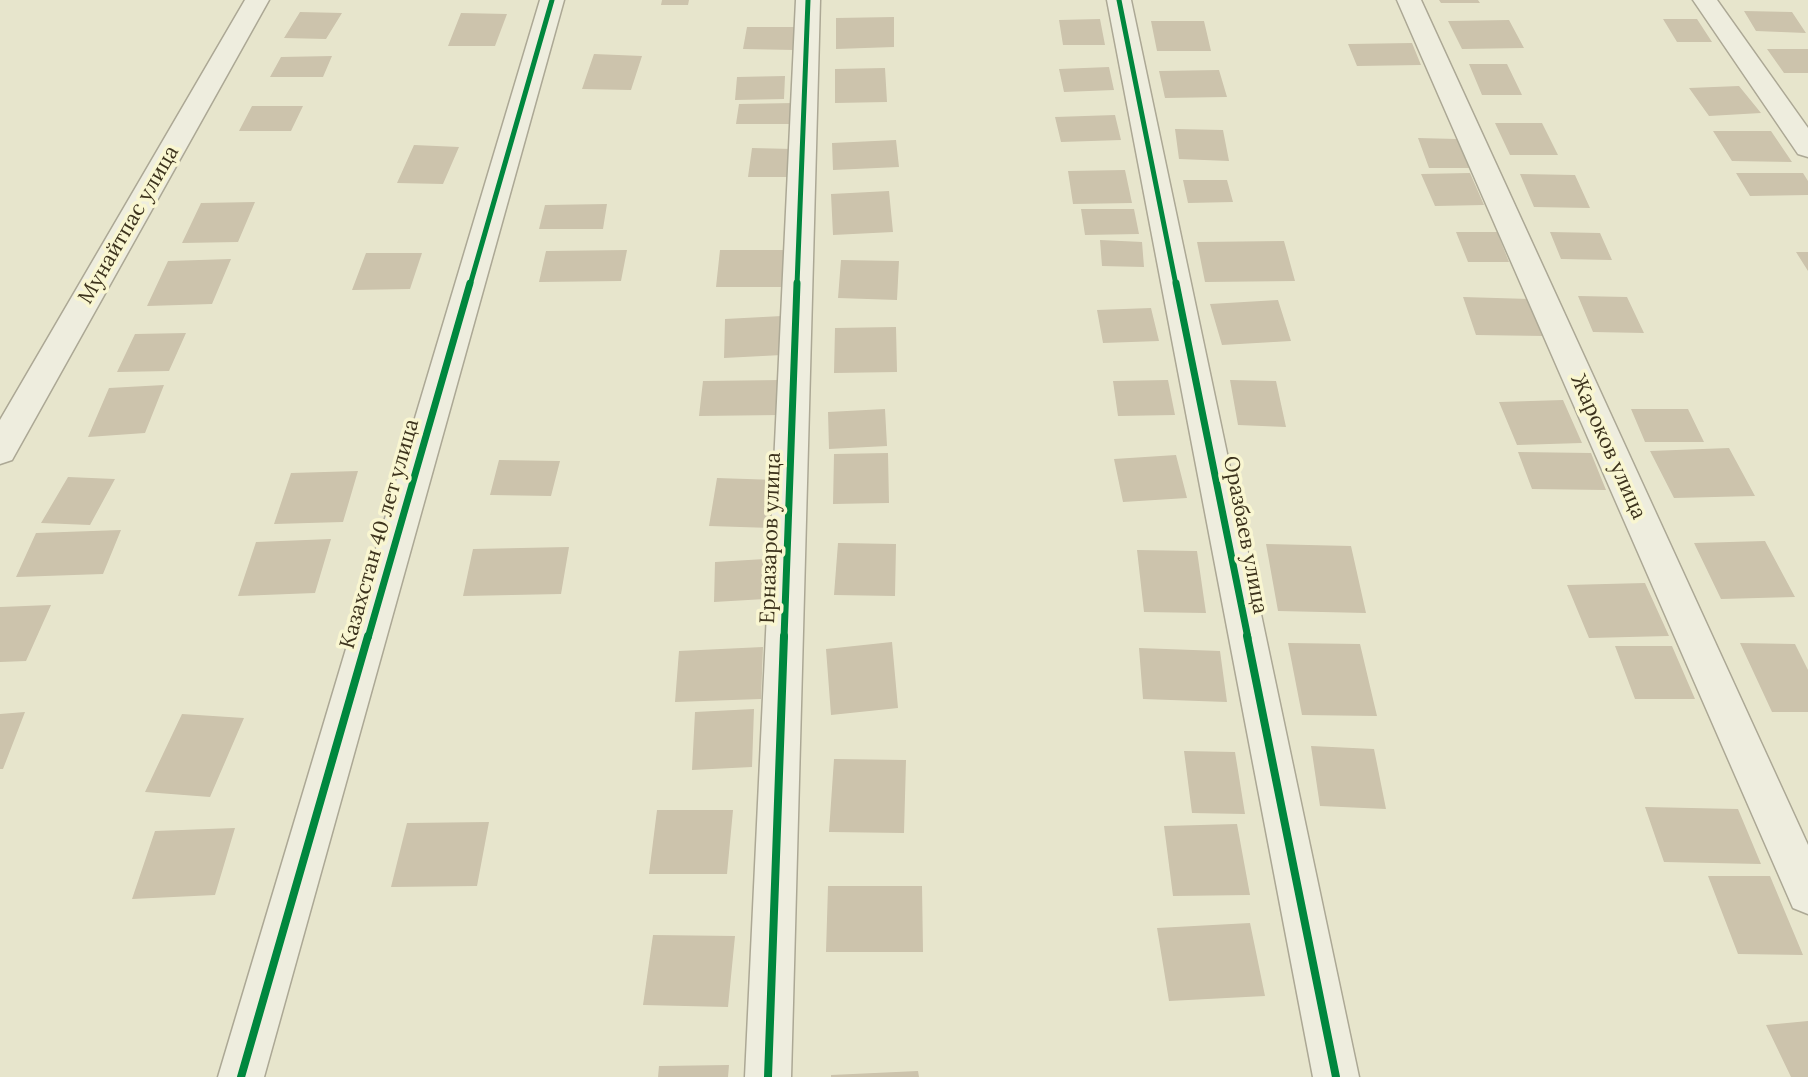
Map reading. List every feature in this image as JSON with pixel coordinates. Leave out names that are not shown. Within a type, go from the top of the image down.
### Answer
[{"type":"street","name":"Мунайтпас улица","points":[[0,450],[257,0]]},
{"type":"street","name":"Казахстан 40 лет улица","points":[[241,1077],[552,0]]},
{"type":"street","name":"Ерназаров улица","points":[[768,1077],[808,0]]},
{"type":"street","name":"Оразбаев улица","points":[[1119,0],[1336,1077]]},
{"type":"street","name":"Жароков улица","points":[[1409,0],[1808,893]]},
{"type":"street","points":[[1705,0],[1808,148]]},
{"type":"building","points":[[662,0],[689,0],[688,5],[661,5]]},
{"type":"building","points":[[1439,0],[1478,0],[1480,3],[1441,3]]},
{"type":"building","points":[[1744,11],[1792,12],[1806,33],[1756,31]]},
{"type":"building","points":[[300,12],[342,13],[326,39],[284,38]]},
{"type":"building","points":[[461,13],[507,14],[495,46],[448,46]]},
{"type":"building","points":[[894,17],[894,47],[836,49],[836,18]]},
{"type":"building","points":[[1100,19],[1105,45],[1063,45],[1059,20]]},
{"type":"building","points":[[1663,19],[1697,19],[1712,42],[1677,42]]},
{"type":"building","points":[[1509,20],[1524,48],[1462,49],[1448,21]]},
{"type":"building","points":[[1151,21],[1204,21],[1211,51],[1157,51]]},
{"type":"building","points":[[747,27],[798,27],[795,50],[743,49]]},
{"type":"building","points":[[1412,43],[1421,65],[1357,66],[1348,44]]},
{"type":"building","points":[[1767,49],[1808,49],[1808,73],[1784,73]]},
{"type":"building","points":[[594,54],[642,56],[631,90],[582,89]]},
{"type":"building","points":[[332,56],[323,77],[270,77],[281,57]]},
{"type":"building","points":[[1469,64],[1507,64],[1522,95],[1482,95]]},
{"type":"building","points":[[1109,67],[1114,90],[1064,92],[1059,69]]},
{"type":"building","points":[[885,68],[887,102],[835,103],[835,69]]},
{"type":"building","points":[[1219,70],[1227,97],[1165,98],[1159,71]]},
{"type":"building","points":[[785,76],[784,99],[735,100],[737,77]]},
{"type":"building","points":[[1739,86],[1761,113],[1709,116],[1689,88]]},
{"type":"building","points":[[794,103],[793,124],[736,124],[739,104]]},
{"type":"building","points":[[252,106],[303,106],[291,131],[239,131]]},
{"type":"building","points":[[1115,115],[1121,140],[1061,142],[1055,117]]},
{"type":"building","points":[[1495,123],[1542,123],[1558,155],[1510,155]]},
{"type":"building","points":[[1175,129],[1223,130],[1229,161],[1179,159]]},
{"type":"building","points":[[1713,131],[1771,131],[1792,162],[1732,161]]},
{"type":"building","points":[[1418,138],[1457,139],[1469,168],[1429,168]]},
{"type":"building","points":[[896,140],[899,167],[833,170],[832,143]]},
{"type":"building","points":[[414,145],[459,147],[443,184],[397,183]]},
{"type":"building","points":[[752,148],[793,149],[790,177],[748,177]]},
{"type":"building","points":[[1125,170],[1132,203],[1073,204],[1068,171]]},
{"type":"building","points":[[1470,173],[1484,205],[1435,206],[1421,174]]},
{"type":"building","points":[[1736,173],[1803,173],[1808,181],[1808,195],[1750,196]]},
{"type":"building","points":[[1520,174],[1575,175],[1590,208],[1534,207]]},
{"type":"building","points":[[1183,180],[1227,180],[1233,202],[1188,203]]},
{"type":"building","points":[[889,191],[893,232],[833,235],[831,194]]},
{"type":"building","points":[[255,202],[238,242],[182,243],[201,203]]},
{"type":"building","points":[[607,204],[603,229],[539,229],[545,205]]},
{"type":"building","points":[[1081,209],[1134,209],[1139,234],[1085,235]]},
{"type":"building","points":[[1456,232],[1497,232],[1509,262],[1468,262]]},
{"type":"building","points":[[1550,232],[1600,233],[1612,260],[1561,259]]},
{"type":"building","points":[[1100,240],[1142,242],[1144,267],[1102,266]]},
{"type":"building","points":[[1284,241],[1295,281],[1205,282],[1197,242]]},
{"type":"building","points":[[627,250],[621,281],[539,282],[546,251]]},
{"type":"building","points":[[720,250],[787,250],[784,287],[716,287]]},
{"type":"building","points":[[1796,252],[1808,252],[1808,271]]},
{"type":"building","points":[[366,253],[422,253],[410,289],[352,290]]},
{"type":"building","points":[[231,259],[212,304],[147,306],[168,261]]},
{"type":"building","points":[[841,260],[899,261],[897,300],[838,298]]},
{"type":"building","points":[[1578,296],[1627,297],[1644,333],[1593,332]]},
{"type":"building","points":[[1463,297],[1530,299],[1545,336],[1476,335]]},
{"type":"building","points":[[1278,300],[1291,341],[1222,345],[1210,304]]},
{"type":"building","points":[[1151,308],[1159,341],[1103,343],[1097,310]]},
{"type":"building","points":[[782,316],[782,355],[724,358],[725,319]]},
{"type":"building","points":[[896,327],[897,372],[834,373],[835,328]]},
{"type":"building","points":[[186,333],[169,371],[117,372],[135,334]]},
{"type":"building","points":[[782,380],[780,415],[699,416],[703,381]]},
{"type":"building","points":[[1168,380],[1175,415],[1118,416],[1113,381]]},
{"type":"building","points":[[1230,380],[1276,381],[1286,427],[1238,425]]},
{"type":"building","points":[[164,385],[145,433],[88,437],[109,388]]},
{"type":"building","points":[[1563,400],[1582,443],[1517,445],[1499,402]]},
{"type":"building","points":[[885,409],[887,446],[829,449],[828,412]]},
{"type":"building","points":[[1631,409],[1688,409],[1704,442],[1645,442]]},
{"type":"building","points":[[1729,448],[1755,496],[1674,498],[1650,451]]},
{"type":"building","points":[[1518,452],[1591,453],[1606,490],[1532,489]]},
{"type":"building","points":[[888,453],[889,503],[833,504],[834,454]]},
{"type":"building","points":[[1176,455],[1187,498],[1123,502],[1114,459]]},
{"type":"building","points":[[499,460],[560,461],[551,496],[490,495]]},
{"type":"building","points":[[358,471],[343,522],[274,524],[291,473]]},
{"type":"building","points":[[68,477],[115,479],[90,525],[41,523]]},
{"type":"building","points":[[717,478],[777,480],[772,528],[709,526]]},
{"type":"building","points":[[121,530],[103,574],[16,577],[36,533]]},
{"type":"building","points":[[331,539],[315,593],[238,596],[256,542]]},
{"type":"building","points":[[1765,541],[1795,597],[1721,599],[1694,543]]},
{"type":"building","points":[[838,543],[896,544],[895,596],[834,595]]},
{"type":"building","points":[[1266,544],[1351,546],[1366,613],[1278,611]]},
{"type":"building","points":[[569,547],[561,594],[463,596],[473,549]]},
{"type":"building","points":[[1137,550],[1197,551],[1206,613],[1144,612]]},
{"type":"building","points":[[765,559],[765,599],[714,602],[715,562]]},
{"type":"building","points":[[1645,583],[1669,636],[1589,638],[1567,585]]},
{"type":"building","points":[[51,605],[26,661],[0,662],[0,607]]},
{"type":"building","points":[[892,642],[898,708],[831,715],[826,649]]},
{"type":"building","points":[[1288,643],[1360,644],[1377,716],[1302,715]]},
{"type":"building","points":[[1740,643],[1795,644],[1808,670],[1808,712],[1772,712]]},
{"type":"building","points":[[1615,646],[1672,646],[1695,699],[1635,699]]},
{"type":"building","points":[[763,647],[761,699],[675,702],[679,651]]},
{"type":"building","points":[[1139,648],[1220,651],[1227,702],[1143,699]]},
{"type":"building","points":[[754,709],[752,767],[692,770],[695,712]]},
{"type":"building","points":[[25,712],[3,769],[0,769],[0,714]]},
{"type":"building","points":[[182,714],[244,718],[210,797],[145,792]]},
{"type":"building","points":[[1311,746],[1374,749],[1386,809],[1320,806]]},
{"type":"building","points":[[1184,751],[1235,752],[1245,814],[1192,813]]},
{"type":"building","points":[[834,759],[906,760],[904,833],[829,832]]},
{"type":"building","points":[[1645,807],[1738,809],[1761,864],[1664,862]]},
{"type":"building","points":[[657,810],[733,810],[727,874],[649,874]]},
{"type":"building","points":[[489,822],[477,886],[391,887],[407,823]]},
{"type":"building","points":[[1237,824],[1250,895],[1173,896],[1164,826]]},
{"type":"building","points":[[235,828],[215,895],[132,899],[155,831]]},
{"type":"building","points":[[1708,876],[1770,876],[1803,955],[1738,954]]},
{"type":"building","points":[[828,886],[922,886],[923,952],[826,952]]},
{"type":"building","points":[[1250,923],[1265,996],[1169,1001],[1157,928]]},
{"type":"building","points":[[653,935],[735,936],[728,1007],[643,1005]]},
{"type":"building","points":[[1808,1021],[1808,1077],[1791,1077],[1766,1025]]},
{"type":"building","points":[[729,1065],[728,1077],[658,1077],[659,1066]]},
{"type":"building","points":[[918,1071],[919,1077],[831,1077],[831,1075]]},
{"type":"cycle path","points":[[241,1077],[552,0]]},
{"type":"cycle path","points":[[768,1077],[808,0]]},
{"type":"cycle path","points":[[1119,0],[1336,1077]]}]
